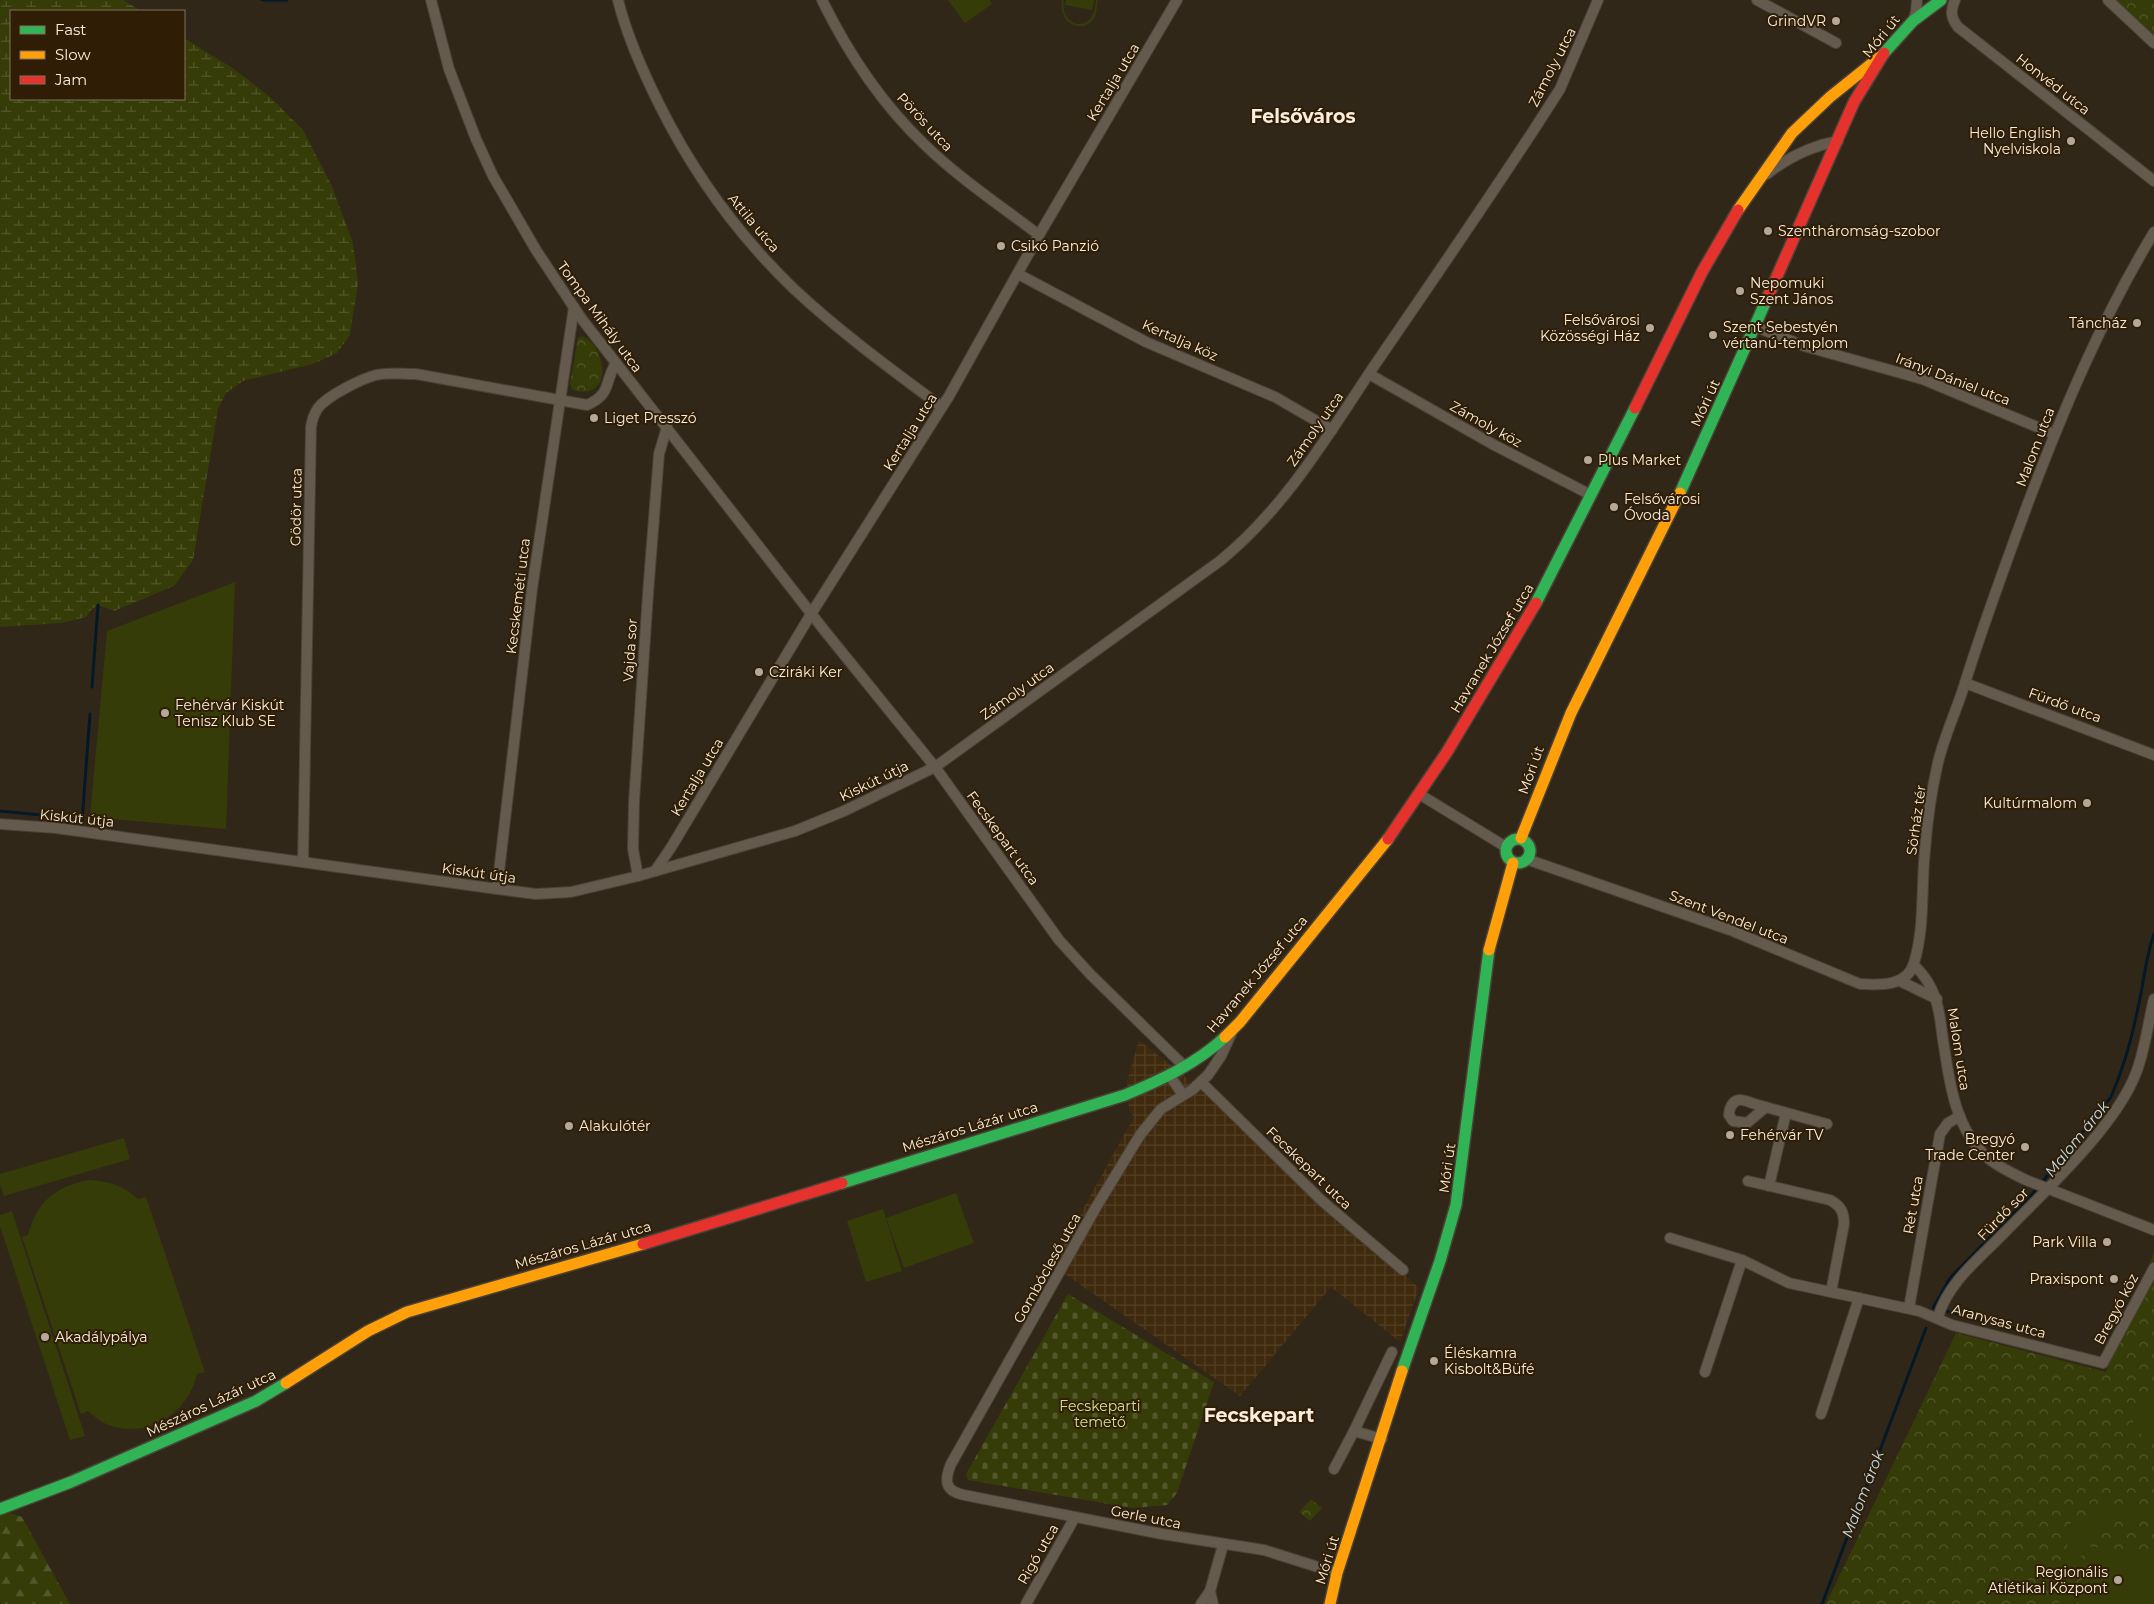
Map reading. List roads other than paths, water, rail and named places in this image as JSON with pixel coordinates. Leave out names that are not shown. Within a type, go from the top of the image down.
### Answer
[{"type":"street","name":"Tompa Mihály utca","points":[[431,0],[449,69],[483,154],[519,223],[574,307],[811,614]]},
{"type":"street","name":"Attila utca","points":[[618,0],[636,54],[669,125],[726,213],[771,265],[812,305],[844,333],[942,407]]},
{"type":"street","name":"Pörös utca","points":[[822,0],[850,52],[904,123],[947,164],[1039,235]]},
{"type":"street","name":"Kertalja utca","points":[[654,871],[672,846],[811,614],[942,407],[1039,235],[1177,0]]},
{"type":"street","name":"Zámoly utca","points":[[936,767],[1236,549],[1269,515],[1332,430],[1560,89],[1598,0]]},
{"type":"street","points":[[1757,0],[1836,43]]},
{"type":"street","points":[[1912,21],[1916,12],[1917,0]]},
{"type":"street","name":"Móri út","points":[[1521,838],[1553,754],[1574,706],[1686,481],[1756,327],[1854,102],[1881,56],[1899,33],[1941,0]]},
{"type":"street","name":"Honvéd utca","points":[[1955,0],[1951,12],[1952,20],[1958,27],[2154,181]]},
{"type":"street","points":[[2108,0],[2154,43]]},
{"type":"street","name":"Havranek József utca","points":[[1170,1076],[1196,1060],[1233,1028],[1381,850],[1465,723],[1546,585],[1702,272],[1736,213],[1776,154],[1804,120],[1881,56]]},
{"type":"street","points":[[1760,180],[1789,158],[1823,144],[1838,141]]},
{"type":"street","name":"Malom utca","points":[[1965,683],[1986,615],[2054,434],[2097,335],[2154,232]]},
{"type":"street","name":"Kertalja köz","points":[[1018,274],[1146,342],[1275,397],[1332,430]]},
{"type":"street","name":"Kecskeméti utca","points":[[497,889],[532,589],[574,307]]},
{"type":"street","name":"Irányi Dániel utca","points":[[1756,327],[1804,346],[1922,379],[2054,434]]},
{"type":"street","name":"Gödör utca","points":[[303,861],[311,437],[314,413],[327,399],[365,379],[376,375],[394,373],[416,374],[587,405],[594,402],[608,386],[616,363]]},
{"type":"street","name":"Zámoly köz","points":[[1369,374],[1486,440],[1591,495]]},
{"type":"street","name":"Vajda sor","points":[[638,876],[633,850],[648,594],[659,454],[667,427]]},
{"type":"street","name":"Fecskepart utca","points":[[811,614],[936,767],[1073,956],[1185,1067]]},
{"type":"street","name":"Fürdő utca","points":[[1965,683],[2125,742],[2154,755]]},
{"type":"street","name":"Sörház tér","points":[[1914,965],[1920,932],[1925,849],[1937,765],[1965,683]]},
{"type":"street","name":"Kiskút útja","points":[[0,824],[56,828],[536,894],[571,892],[638,876],[795,831],[827,819],[936,767]]},
{"type":"street","points":[[1419,794],[1506,847]]},
{"type":"street","points":[[1521,838],[1528,843],[1531,850],[1529,860],[1522,864],[1513,863],[1506,855],[1506,847],[1513,839],[1521,838]]},
{"type":"street","name":"Szent Vendel utca","points":[[1529,860],[1723,927],[1847,980],[1860,984],[1882,985],[1900,981]]},
{"type":"street","name":"Móri út","points":[[1330,1604],[1337,1573],[1382,1439],[1413,1336],[1449,1235],[1456,1205],[1490,952],[1513,863]]},
{"type":"street","points":[[1914,965],[1910,972],[1900,981],[1937,999]]},
{"type":"street","name":"Malom utca","points":[[1914,965],[1929,982],[1937,999],[1949,1084],[1960,1116],[1974,1142],[1990,1160],[2026,1180],[2048,1188]]},
{"type":"street","name":"Fürdő sor","points":[[1938,1318],[1941,1307],[1963,1274],[2048,1188],[2099,1132],[2129,1089],[2141,1057],[2154,999]]},
{"type":"street","points":[[1204,1079],[1221,1056],[1233,1028]]},
{"type":"street","name":"Fecskepart utca","points":[[1196,1060],[1204,1079],[1321,1200],[1403,1270]]},
{"type":"street","points":[[1170,1076],[1183,1095]]},
{"type":"street","name":"Mészáros Lázár utca","points":[[0,1509],[154,1447],[256,1401],[364,1333],[407,1312],[705,1226],[1125,1095],[1170,1076]]},
{"type":"street","name":"Gombócleső utca","points":[[950,1489],[947,1474],[951,1464],[1122,1164],[1150,1120],[1171,1101],[1183,1095],[1204,1079]]},
{"type":"street","points":[[1766,1107],[1827,1124]]},
{"type":"street","points":[[1769,1186],[1786,1113]]},
{"type":"street","name":"Rét utca","points":[[1909,1308],[1940,1134],[1948,1123],[1960,1116]]},
{"type":"street","points":[[1748,1181],[1830,1200],[1838,1204],[1844,1215],[1844,1224],[1831,1292]]},
{"type":"street","points":[[2048,1188],[2154,1230]]},
{"type":"street","name":"Aranysas utca","points":[[1670,1238],[1742,1260],[1789,1283],[1909,1308],[1938,1318],[1952,1326],[2103,1363]]},
{"type":"street","points":[[1705,1372],[1742,1260]]},
{"type":"street","name":"Bregyó köz","points":[[2103,1363],[2154,1268]]},
{"type":"street","points":[[1821,1414],[1859,1298]]},
{"type":"street","points":[[1334,1469],[1392,1352]]},
{"type":"street","points":[[1354,1431],[1382,1439]]},
{"type":"street","name":"Gerle utca","points":[[950,1489],[955,1493],[1075,1517],[1223,1545],[1264,1550],[1337,1573]]},
{"type":"street","name":"Rigó utca","points":[[1026,1604],[1075,1517]]},
{"type":"street","points":[[1201,1604],[1210,1591],[1223,1545]]},
{"type":"street","points":[[1210,1591],[1213,1604]]},
{"type":"waterway","points":[[262,0],[287,0]]},
{"type":"waterway","points":[[92,687],[98,605]]},
{"type":"waterway","points":[[82,822],[90,714]]},
{"type":"waterway","points":[[0,811],[41,815]]},
{"type":"waterway","points":[[75,818],[82,819]]},
{"type":"waterway","name":"Malom árok","points":[[1933,1308],[1950,1278],[2035,1191],[2111,1097],[2131,1038],[2154,934]]},
{"type":"waterway","points":[[1945,1311],[2028,1332]]},
{"type":"waterway","name":"Malom árok","points":[[1822,1604],[1926,1328]]},
{"type":"place","name":"GrindVR","points":[[1836,21]]},
{"type":"place","name":"Hello English Nyelviskola","points":[[2071,141]]},
{"type":"place","name":"Szentháromság-szobor","points":[[1768,231]]},
{"type":"place","name":"Csikó Panzió","points":[[1001,246]]},
{"type":"place","name":"Nepomuki Szent János","points":[[1740,291]]},
{"type":"place","name":"Táncház","points":[[2137,323]]},
{"type":"place","name":"Felsővárosi Közösségi Ház","points":[[1650,328]]},
{"type":"place","name":"Szent Sebestyén vértanú-templom","points":[[1713,335]]},
{"type":"place","name":"Liget Presszó","points":[[594,418]]},
{"type":"place","name":"Plus Market","points":[[1588,460]]},
{"type":"place","name":"Felsővárosi Óvoda","points":[[1614,507]]},
{"type":"place","name":"Cziráki Ker","points":[[759,672]]},
{"type":"place","name":"Fehérvár Kiskút Tenisz Klub SE","points":[[165,713]]},
{"type":"place","name":"Kultúrmalom","points":[[2087,803]]},
{"type":"place","name":"Alakulótér","points":[[569,1126]]},
{"type":"place","name":"Fehérvár TV","points":[[1730,1135]]},
{"type":"place","name":"Bregyó Trade Center","points":[[2025,1147]]},
{"type":"place","name":"Park Villa","points":[[2107,1242]]},
{"type":"place","name":"Praxispont","points":[[2114,1279]]},
{"type":"place","name":"Akadálypálya","points":[[45,1337]]},
{"type":"place","name":"Éléskamra Kisbolt&Büfé","points":[[1434,1361]]},
{"type":"place","name":"Regionális Atlétikai Központ","points":[[2118,1580]]},
{"type":"district","name":"Felsőváros","points":[[1303,116]]},
{"type":"district","name":"Fecskepart","points":[[1259,1415]]},
{"type":"park label","name":"Fecskeparti temető","points":[[1100,1414]]}]
